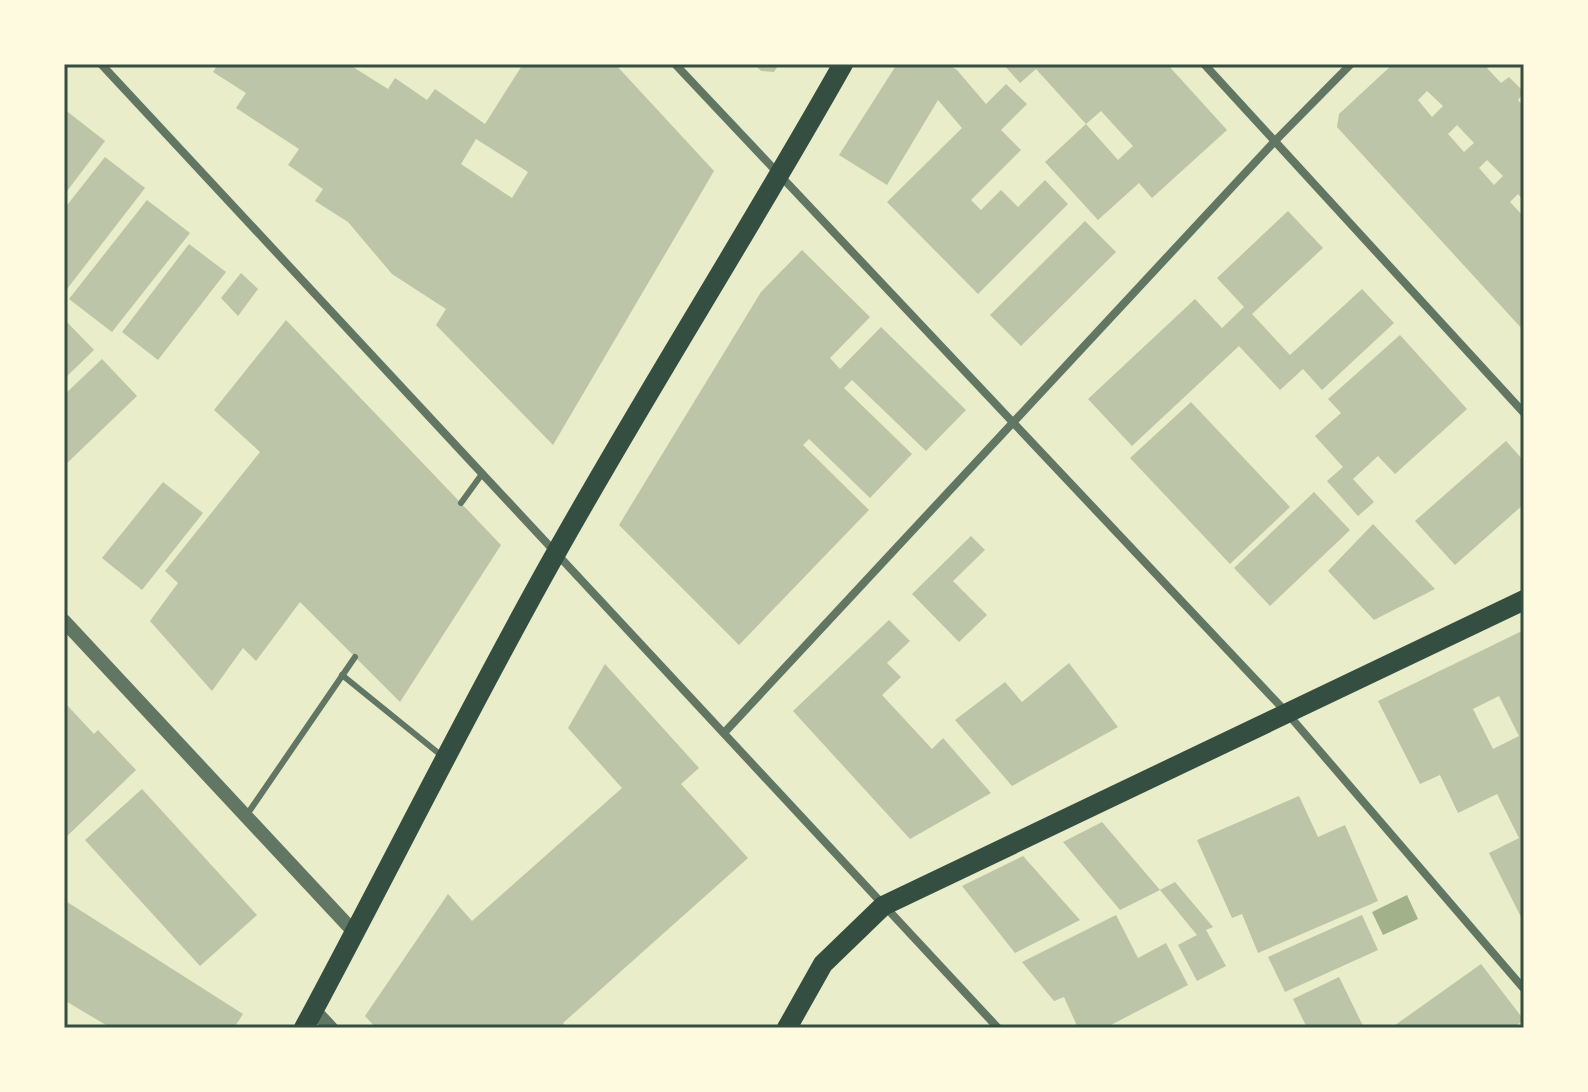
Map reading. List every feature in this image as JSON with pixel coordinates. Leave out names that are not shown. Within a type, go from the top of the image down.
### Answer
[{"type":"main road","points":[[309,1019],[556,553],[843,64]]},
{"type":"main road","points":[[787,1028],[823,964],[883,906],[1524,600]]},
{"type":"street","points":[[101,64],[998,1028]]},
{"type":"street","points":[[675,64],[1287,713],[1524,989]]},
{"type":"street","points":[[1204,64],[1524,413]]},
{"type":"street","points":[[724,733],[1275,141],[1351,64]]},
{"type":"street","points":[[64,621],[354,932]]},
{"type":"street","points":[[309,1019],[331,1028]]},
{"type":"lane","points":[[461,503],[482,474]]},
{"type":"lane","points":[[246,816],[355,657]]},
{"type":"lane","points":[[342,675],[446,758]]},
{"type":"shaded area","points":[[1407,895],[1418,919],[1383,935],[1372,912]]},
{"type":"building","points":[[218,64],[355,64],[353,67],[388,89],[395,78],[427,100],[435,89],[485,124],[523,64],[615,64],[714,171],[553,445],[436,325],[446,309],[392,274],[348,222],[315,201],[323,189],[288,165],[299,149],[236,108],[246,93],[213,72]],"holes":[[[476,139],[528,172],[512,198],[461,164]]]},
{"type":"building","points":[[754,64],[779,64],[774,72],[761,71]]},
{"type":"building","points":[[897,64],[947,64],[957,70],[986,104],[1006,84],[1027,104],[1001,130],[1021,150],[971,200],[981,210],[1001,190],[1018,207],[1045,180],[1068,204],[978,294],[887,202],[962,128],[938,100],[887,185],[839,155]]},
{"type":"building","points":[[1003,64],[1167,64],[1227,130],[1152,198],[1139,183],[1098,220],[1045,162],[1086,124],[1036,69],[1020,83]],"holes":[[[1101,111],[1133,146],[1118,160],[1086,124]]]},
{"type":"building","points":[[1393,64],[1492,64],[1487,68],[1501,83],[1509,77],[1524,92],[1518,100],[1524,107],[1524,201],[1518,194],[1510,202],[1524,217],[1524,331],[1337,127],[1339,114]],"holes":[[[1427,91],[1443,106],[1432,117],[1418,100]],[[1457,125],[1474,143],[1464,152],[1448,134]],[[1487,160],[1503,176],[1494,185],[1479,168]]]},
{"type":"building","points":[[64,109],[105,141],[64,195]]},
{"type":"building","points":[[105,157],[145,188],[67,289],[64,286],[64,209]]},
{"type":"building","points":[[147,200],[190,233],[112,332],[69,299]]},
{"type":"building","points":[[1288,211],[1323,248],[1252,314],[1290,355],[1362,289],[1394,323],[1322,390],[1303,369],[1280,390],[1239,346],[1132,446],[1088,399],[1195,299],[1222,328],[1244,307],[1217,278]]},
{"type":"building","points":[[1085,221],[1116,252],[1021,346],[990,315]]},
{"type":"building","points":[[189,244],[226,272],[158,360],[122,332]]},
{"type":"building","points":[[802,250],[870,317],[830,358],[840,369],[881,327],[966,410],[926,451],[852,380],[844,388],[912,454],[870,498],[809,439],[803,445],[869,510],[739,645],[619,525],[761,292]]},
{"type":"building","points":[[241,273],[258,289],[238,316],[221,298]]},
{"type":"building","points":[[64,319],[94,350],[64,379]]},
{"type":"building","points":[[286,320],[501,545],[400,702],[300,602],[256,661],[243,648],[212,691],[150,621],[178,583],[165,571],[260,452],[214,410]]},
{"type":"building","points":[[1400,335],[1467,409],[1395,474],[1378,456],[1353,479],[1374,502],[1358,516],[1327,481],[1343,467],[1315,436],[1341,413],[1328,399]]},
{"type":"building","points":[[102,359],[137,396],[64,466],[64,395]]},
{"type":"building","points":[[1191,402],[1290,507],[1230,564],[1130,458]]},
{"type":"building","points":[[1506,441],[1524,461],[1524,504],[1455,565],[1415,521]]},
{"type":"building","points":[[163,482],[203,513],[142,590],[102,558]]},
{"type":"building","points":[[1314,492],[1350,530],[1270,606],[1234,568]]},
{"type":"building","points":[[1373,524],[1435,589],[1374,620],[1328,571]]},
{"type":"building","points":[[971,536],[985,550],[953,581],[987,615],[959,642],[912,594]]},
{"type":"building","points":[[889,620],[910,641],[887,663],[901,677],[882,695],[932,749],[943,738],[991,793],[910,839],[793,711]]},
{"type":"building","points":[[1524,630],[1524,923],[1489,853],[1519,838],[1497,794],[1458,813],[1440,775],[1420,784],[1378,701]],"holes":[[[1499,696],[1519,736],[1493,749],[1473,709]]]},
{"type":"building","points":[[1069,663],[1118,727],[1012,786],[955,720],[1005,682],[1022,702]]},
{"type":"building","points":[[605,664],[699,768],[681,784],[748,858],[563,1023],[568,1028],[376,1028],[365,1016],[448,894],[472,921],[622,788],[568,728]]},
{"type":"building","points":[[64,702],[94,734],[98,730],[136,770],[64,839]]},
{"type":"building","points":[[142,789],[257,915],[200,966],[85,840]]},
{"type":"building","points":[[1299,796],[1318,837],[1345,825],[1378,901],[1258,953],[1242,914],[1232,918],[1197,840]]},
{"type":"building","points":[[1102,822],[1160,890],[1120,910],[1063,842]]},
{"type":"building","points":[[1023,856],[1080,920],[1015,953],[962,886]]},
{"type":"building","points":[[1175,882],[1213,927],[1206,930],[1226,966],[1197,981],[1178,945],[1197,935],[1160,890]]},
{"type":"building","points":[[64,900],[243,1014],[234,1028],[111,1028],[64,1000]]},
{"type":"building","points":[[1116,915],[1138,958],[1166,943],[1188,985],[1105,1028],[1078,1028],[1064,997],[1054,1001],[1022,962]]},
{"type":"building","points":[[1362,915],[1378,950],[1285,992],[1268,957]]},
{"type":"building","points":[[1481,964],[1524,1020],[1513,1028],[1391,1028]]},
{"type":"building","points":[[1339,977],[1364,1028],[1307,1028],[1293,999]]}]
